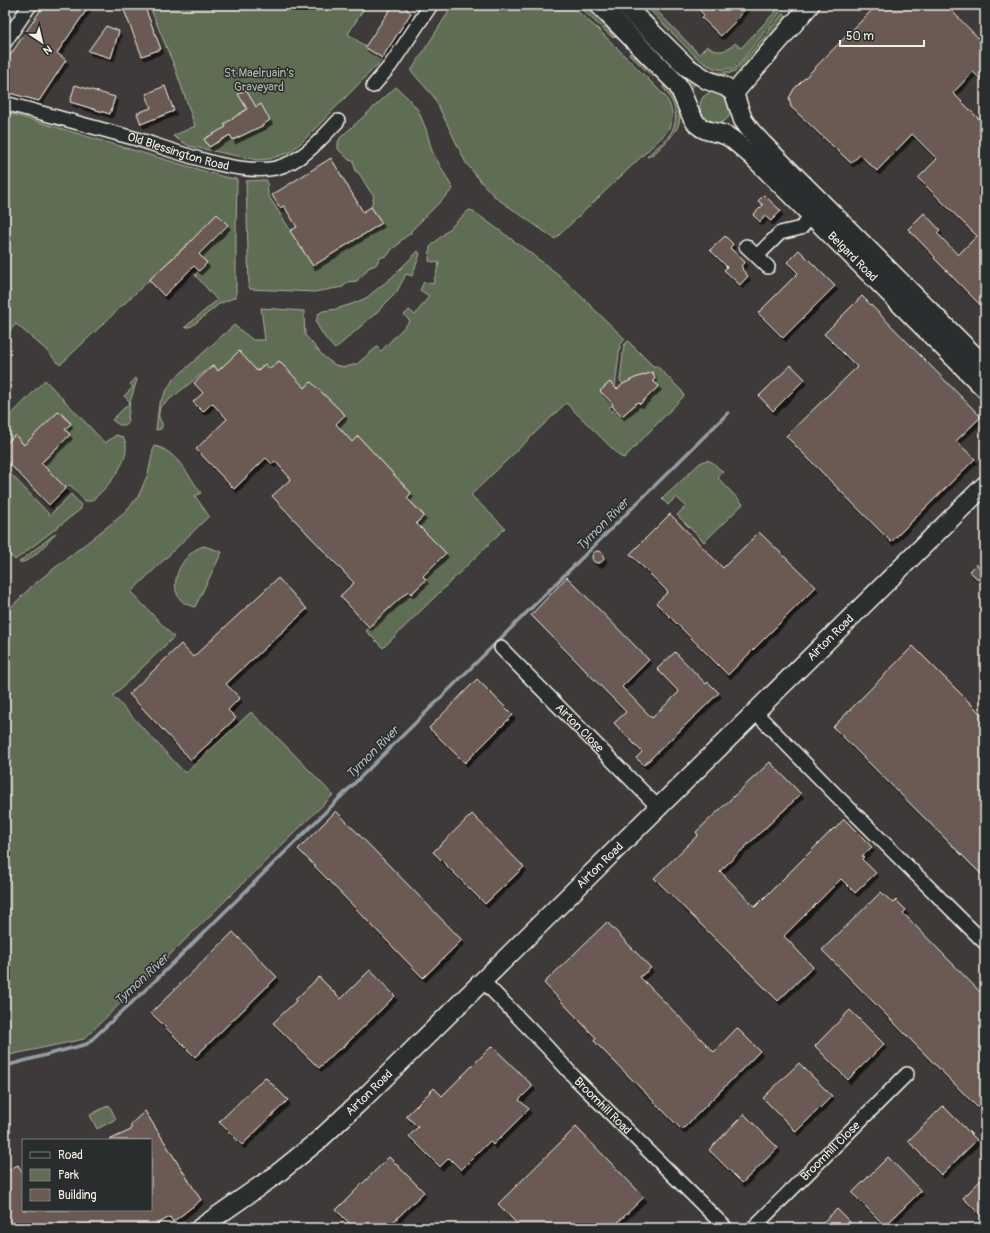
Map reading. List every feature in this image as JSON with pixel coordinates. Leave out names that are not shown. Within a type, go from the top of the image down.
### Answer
[{"type":"street","points":[[5,42],[30,5]]},
{"type":"street","points":[[373,86],[390,66],[432,5]]},
{"type":"street","name":"Belgard Road","points":[[599,5],[672,78],[682,91],[692,118],[699,126],[704,130],[725,135],[737,143],[817,210],[985,366]]},
{"type":"street","points":[[624,5],[687,67],[698,75],[726,87],[736,99],[738,112],[735,119],[726,129],[714,132]]},
{"type":"street","points":[[736,99],[810,5]]},
{"type":"street","points":[[691,113],[691,102],[694,94],[702,87],[716,84]]},
{"type":"street","name":"Belgard Road","points":[[736,99],[743,118],[751,131],[817,210],[985,389]]},
{"type":"street","name":"Old Blessington Road","points":[[5,103],[226,165],[257,170],[277,168],[300,158],[338,121]]},
{"type":"street","points":[[757,256],[780,233],[801,228],[817,210]]},
{"type":"street","points":[[746,246],[768,267]]},
{"type":"street","name":"Airton Road","points":[[200,1228],[277,1174],[319,1140],[366,1096],[985,485]]},
{"type":"street","name":"Airton Close","points":[[501,648],[658,808]]},
{"type":"street","points":[[755,712],[985,943]]},
{"type":"street","name":"Broomhill Road","points":[[482,982],[726,1228]]},
{"type":"street","name":"Broomhill Close","points":[[753,1228],[907,1074]]},
{"type":"green space","name":"St Maelruain's Graveyard","points":[[149,5],[308,5],[318,11],[322,5],[366,5],[348,34],[383,59],[302,142],[290,152],[270,159],[257,160],[189,146],[173,136],[195,126],[175,68]]},
{"type":"green space","points":[[453,5],[570,5],[598,29],[665,96],[672,110],[672,120],[665,134],[555,239],[495,197],[483,184],[466,163],[434,97],[411,71]]},
{"type":"green space","points":[[577,5],[589,5],[596,12],[614,37],[613,38]]},
{"type":"green space","points":[[638,5],[640,5],[681,49],[653,23]]},
{"type":"green space","points":[[645,5],[651,5],[699,54],[707,46],[711,49],[722,51],[735,43],[741,48],[776,11],[772,6],[773,5],[786,5],[743,59],[734,66],[725,69],[716,69],[707,65],[691,53]]},
{"type":"green space","points":[[783,13],[787,18],[746,64],[737,70],[724,75],[712,73],[691,61],[695,60],[714,71],[722,72],[730,70],[743,61]]},
{"type":"green space","points":[[630,53],[650,66],[656,76],[652,76],[629,54]]},
{"type":"green space","points":[[673,70],[680,70],[699,81],[688,92]]},
{"type":"green space","points":[[664,81],[667,83],[676,100],[680,115],[679,121],[672,136],[656,152],[647,157],[667,138],[674,125],[675,112],[671,99],[663,87]]},
{"type":"green space","points":[[396,87],[418,110],[426,129],[432,151],[453,189],[411,231],[411,233],[400,241],[388,255],[380,258],[376,265],[368,268],[357,281],[347,282],[343,287],[314,292],[250,289],[246,181],[267,180],[268,195],[313,266],[382,223],[371,207],[374,196],[358,172],[356,172],[353,161],[349,160],[338,149],[338,143],[340,138]]},
{"type":"green space","points":[[713,90],[725,93],[732,110],[728,118],[722,122],[709,122],[700,112],[700,105],[703,97]]},
{"type":"green space","points":[[5,112],[224,177],[237,179],[236,297],[219,304],[192,326],[184,328],[217,300],[195,275],[207,263],[188,243],[60,365],[45,349],[16,324],[5,336]]},
{"type":"green space","points":[[469,210],[473,211],[559,275],[625,339],[620,345],[615,387],[610,382],[600,391],[613,404],[609,408],[612,412],[615,409],[623,416],[638,402],[640,404],[658,386],[653,381],[655,378],[652,375],[653,372],[623,384],[620,381],[624,345],[628,341],[653,366],[657,366],[682,391],[684,396],[624,458],[621,457],[566,403],[471,495],[505,528],[383,648],[366,631],[408,591],[426,580],[423,576],[446,553],[416,523],[424,515],[407,498],[411,493],[358,436],[352,442],[336,424],[345,415],[311,382],[295,397],[298,381],[279,361],[270,369],[265,364],[257,371],[239,352],[219,371],[213,365],[160,407],[159,416],[162,426],[161,429],[156,430],[159,404],[172,381],[234,325],[253,340],[265,340],[261,308],[304,311],[305,335],[324,357],[335,365],[345,367],[357,364],[377,347],[381,351],[410,321],[404,315],[409,310],[415,315],[429,296],[420,290],[424,282],[433,284],[439,263],[429,261],[430,247]]},
{"type":"green space","points":[[418,251],[420,254],[412,276],[406,274],[396,293],[376,313],[335,349],[324,337],[316,322],[318,314],[323,311],[352,304],[366,298],[391,278]]},
{"type":"green space","points":[[136,378],[137,380],[130,402],[124,396],[133,387],[130,384]]},
{"type":"green space","points":[[45,380],[105,443],[116,435],[123,437],[126,445],[126,453],[123,463],[111,481],[91,501],[85,501],[70,485],[66,488],[41,463],[70,435],[65,429],[71,423],[59,412],[24,445],[15,435],[5,445],[5,421]]},
{"type":"green space","points":[[130,402],[127,425],[119,425],[112,420]]},
{"type":"green space","points":[[154,446],[169,452],[181,464],[201,493],[195,496],[209,516],[131,592],[174,637],[113,696],[185,773],[251,712],[333,795],[84,1039],[5,1056],[5,613],[32,586],[121,516],[138,497],[148,474]]},
{"type":"green space","points":[[707,460],[712,462],[723,472],[718,478],[743,504],[704,542],[677,515],[686,506],[676,497],[668,505],[662,499],[700,463]]},
{"type":"green space","points":[[6,469],[50,515],[71,494],[81,505],[81,509],[15,560],[5,551]]},
{"type":"green space","points":[[56,533],[28,560],[19,562]]},
{"type":"green space","points":[[204,546],[222,552],[195,607],[184,603],[178,595],[175,586],[181,566],[187,557],[195,550]]},
{"type":"green space","points":[[109,1105],[116,1119],[97,1129],[90,1115]]},
{"type":"building","points":[[44,5],[90,5],[57,53],[66,60],[39,101],[5,92],[5,63]]},
{"type":"building","points":[[122,5],[144,5],[161,49],[142,56]]},
{"type":"building","points":[[393,5],[409,5],[406,9],[411,13],[382,58],[365,47]]},
{"type":"building","points":[[694,5],[749,5],[739,16],[740,17],[721,36],[702,18],[704,15]]},
{"type":"building","points":[[877,5],[946,5],[985,45],[985,84],[973,72],[953,93],[979,119],[985,112],[985,310],[908,229],[924,213],[940,230],[937,233],[958,255],[977,236],[918,178],[937,159],[912,134],[877,171],[860,155],[851,163],[791,107],[789,98],[794,89]]},
{"type":"building","points":[[106,26],[119,31],[111,58],[88,51]]},
{"type":"building","points":[[75,85],[115,97],[110,114],[70,102]]},
{"type":"building","points":[[165,86],[174,111],[141,124],[137,113],[151,108],[146,94]]},
{"type":"building","points":[[246,90],[256,107],[261,104],[270,120],[264,125],[233,140],[230,135],[209,147],[204,139],[226,127],[224,124],[247,109],[238,94]]},
{"type":"building","points":[[331,158],[363,212],[371,207],[382,223],[313,266],[290,231],[297,227],[284,206],[280,208],[272,195]]},
{"type":"building","points":[[764,195],[781,211],[771,221],[765,216],[760,222],[753,215],[763,205],[758,201]]},
{"type":"building","points":[[217,214],[228,225],[199,254],[207,263],[199,271],[194,266],[164,296],[149,280],[188,244]]},
{"type":"building","points":[[725,236],[733,244],[730,248],[745,262],[741,266],[748,276],[740,285],[724,270],[727,267],[710,250]]},
{"type":"building","points":[[799,250],[835,286],[783,338],[758,313],[798,273],[787,262]]},
{"type":"building","points":[[862,296],[981,417],[956,441],[975,459],[891,542],[786,436],[857,367],[824,334]]},
{"type":"building","points":[[239,351],[257,371],[265,364],[270,369],[279,361],[305,388],[311,382],[345,415],[336,424],[352,442],[358,436],[411,493],[407,498],[424,516],[416,523],[446,553],[423,576],[426,580],[411,594],[408,591],[369,627],[340,596],[354,583],[272,496],[291,479],[275,461],[272,464],[266,458],[234,489],[196,449],[227,419],[212,403],[203,412],[193,402],[203,393],[194,383],[214,365],[218,371]]},
{"type":"building","points":[[791,365],[805,379],[773,411],[759,396]]},
{"type":"building","points":[[653,372],[655,378],[653,381],[659,386],[640,404],[638,402],[622,416],[600,391],[610,382],[617,389],[635,378]]},
{"type":"building","points":[[59,411],[71,424],[65,429],[70,435],[41,463],[66,488],[49,505],[5,459],[5,445],[15,435],[24,445]]},
{"type":"building","points":[[670,514],[723,568],[759,532],[816,587],[728,675],[656,603],[668,592],[630,554]]},
{"type":"building","points":[[598,551],[602,553],[604,557],[602,561],[598,563],[594,561],[592,557],[594,553]]},
{"type":"building","points":[[976,564],[985,573],[985,576],[980,581],[969,571]]},
{"type":"building","points":[[567,577],[649,660],[622,687],[652,718],[679,692],[657,669],[675,652],[706,684],[708,682],[719,693],[644,765],[636,758],[642,752],[614,723],[626,712],[531,615]]},
{"type":"building","points":[[278,578],[307,609],[226,684],[240,698],[228,710],[236,718],[191,760],[129,694],[181,644],[193,657]]},
{"type":"building","points":[[913,646],[985,718],[985,878],[833,727]]},
{"type":"building","points":[[477,679],[513,715],[465,763],[429,728]]},
{"type":"building","points":[[770,762],[801,794],[720,871],[755,907],[844,819],[872,847],[862,856],[864,857],[862,859],[876,873],[855,893],[841,879],[784,936],[813,967],[778,1001],[654,878],[698,835],[696,832]]},
{"type":"building","points":[[336,811],[462,940],[423,978],[298,849]]},
{"type":"building","points":[[472,814],[524,867],[485,904],[433,852]]},
{"type":"building","points":[[881,892],[893,903],[896,900],[906,910],[903,913],[985,997],[985,1115],[822,950]]},
{"type":"building","points":[[607,922],[651,968],[640,977],[714,1052],[737,1028],[760,1051],[682,1130],[594,1041],[596,1038],[544,983]]},
{"type":"building","points":[[233,932],[277,977],[195,1057],[151,1013]]},
{"type":"building","points":[[370,970],[395,996],[340,1050],[339,1049],[319,1068],[273,1023],[319,977],[341,999]]},
{"type":"building","points":[[850,1010],[884,1044],[848,1080],[815,1046]]},
{"type":"building","points":[[492,1046],[533,1086],[519,1100],[529,1109],[493,1145],[490,1141],[461,1170],[449,1158],[440,1167],[409,1136],[418,1127],[406,1116],[434,1088],[442,1096]]},
{"type":"building","points":[[799,1063],[832,1096],[796,1132],[763,1098]]},
{"type":"building","points":[[265,1077],[288,1100],[242,1145],[219,1122]]},
{"type":"building","points":[[943,1106],[977,1140],[941,1175],[908,1141]]},
{"type":"building","points":[[145,1111],[201,1200],[173,1222],[170,1217],[150,1228],[5,1228],[5,1172],[18,1165],[22,1171],[22,1211],[152,1211],[152,1139],[111,1139],[131,1130],[131,1124]]},
{"type":"building","points":[[744,1114],[778,1148],[742,1183],[709,1150]]},
{"type":"building","points":[[576,1127],[644,1197],[612,1228],[521,1228],[498,1204]]},
{"type":"building","points":[[389,1157],[424,1192],[387,1228],[354,1228],[336,1210]]},
{"type":"building","points":[[888,1157],[921,1191],[885,1226],[852,1193]]},
{"type":"building","points":[[985,1176],[985,1220],[963,1198]]},
{"type":"building","points":[[837,1209],[856,1228],[817,1228]]},
{"type":"waterway","name":"Tymon River","points":[[5,1066],[87,1044],[156,980],[728,413]]}]
